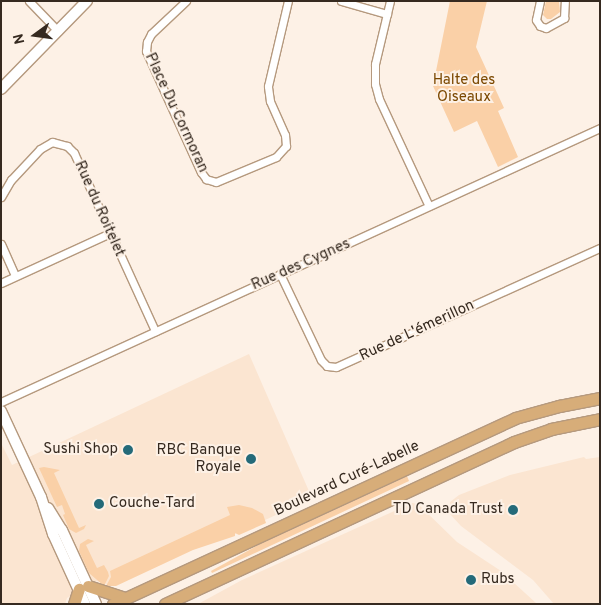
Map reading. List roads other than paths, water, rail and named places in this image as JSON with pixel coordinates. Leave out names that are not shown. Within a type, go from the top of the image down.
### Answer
[{"type":"main road","name":"Boulevard Curé-Labelle","points":[[113,604],[515,418],[558,406],[600,398]]},
{"type":"main road","points":[[165,604],[514,442],[552,429],[600,419]]},
{"type":"main road","points":[[74,604],[83,588],[124,598]]},
{"type":"street","points":[[29,1],[58,31]]},
{"type":"street","points":[[1,89],[87,1]]},
{"type":"street","name":"Place Du Cormoran","points":[[186,1],[151,34],[147,42],[146,51],[201,172],[206,178],[216,182],[225,181],[276,157],[286,146],[286,138],[270,101],[268,86],[288,1]]},
{"type":"street","points":[[341,1],[387,14]]},
{"type":"street","points":[[390,1],[374,68],[376,87],[429,206]]},
{"type":"street","points":[[540,1],[536,22],[546,28],[564,18],[565,1]]},
{"type":"street","name":"Rue des Cygnes","points":[[1,402],[600,128]]},
{"type":"street","name":"Rue du Roitelet","points":[[1,197],[11,180],[40,148],[49,143],[62,143],[74,154],[155,331]]},
{"type":"street","points":[[1,283],[110,233]]},
{"type":"street","points":[[1,244],[15,276]]},
{"type":"street","name":"Rue de L'émerillon","points":[[280,274],[320,360],[327,366],[336,367],[600,248]]},
{"type":"street","points":[[1,411],[40,497],[62,530],[83,588],[86,604]]},
{"type":"street","points":[[83,588],[96,604]]},
{"type":"place","name":"Sushi Shop","points":[[128,450]]},
{"type":"place","name":"RBC Banque Royale","points":[[251,459]]},
{"type":"place","name":"Couche-Tard","points":[[99,504]]},
{"type":"place","name":"TD Canada Trust","points":[[513,510]]},
{"type":"place","name":"Rubs","points":[[471,580]]},
{"type":"park label","name":"Halte des Oiseaux","points":[[464,88]]}]
